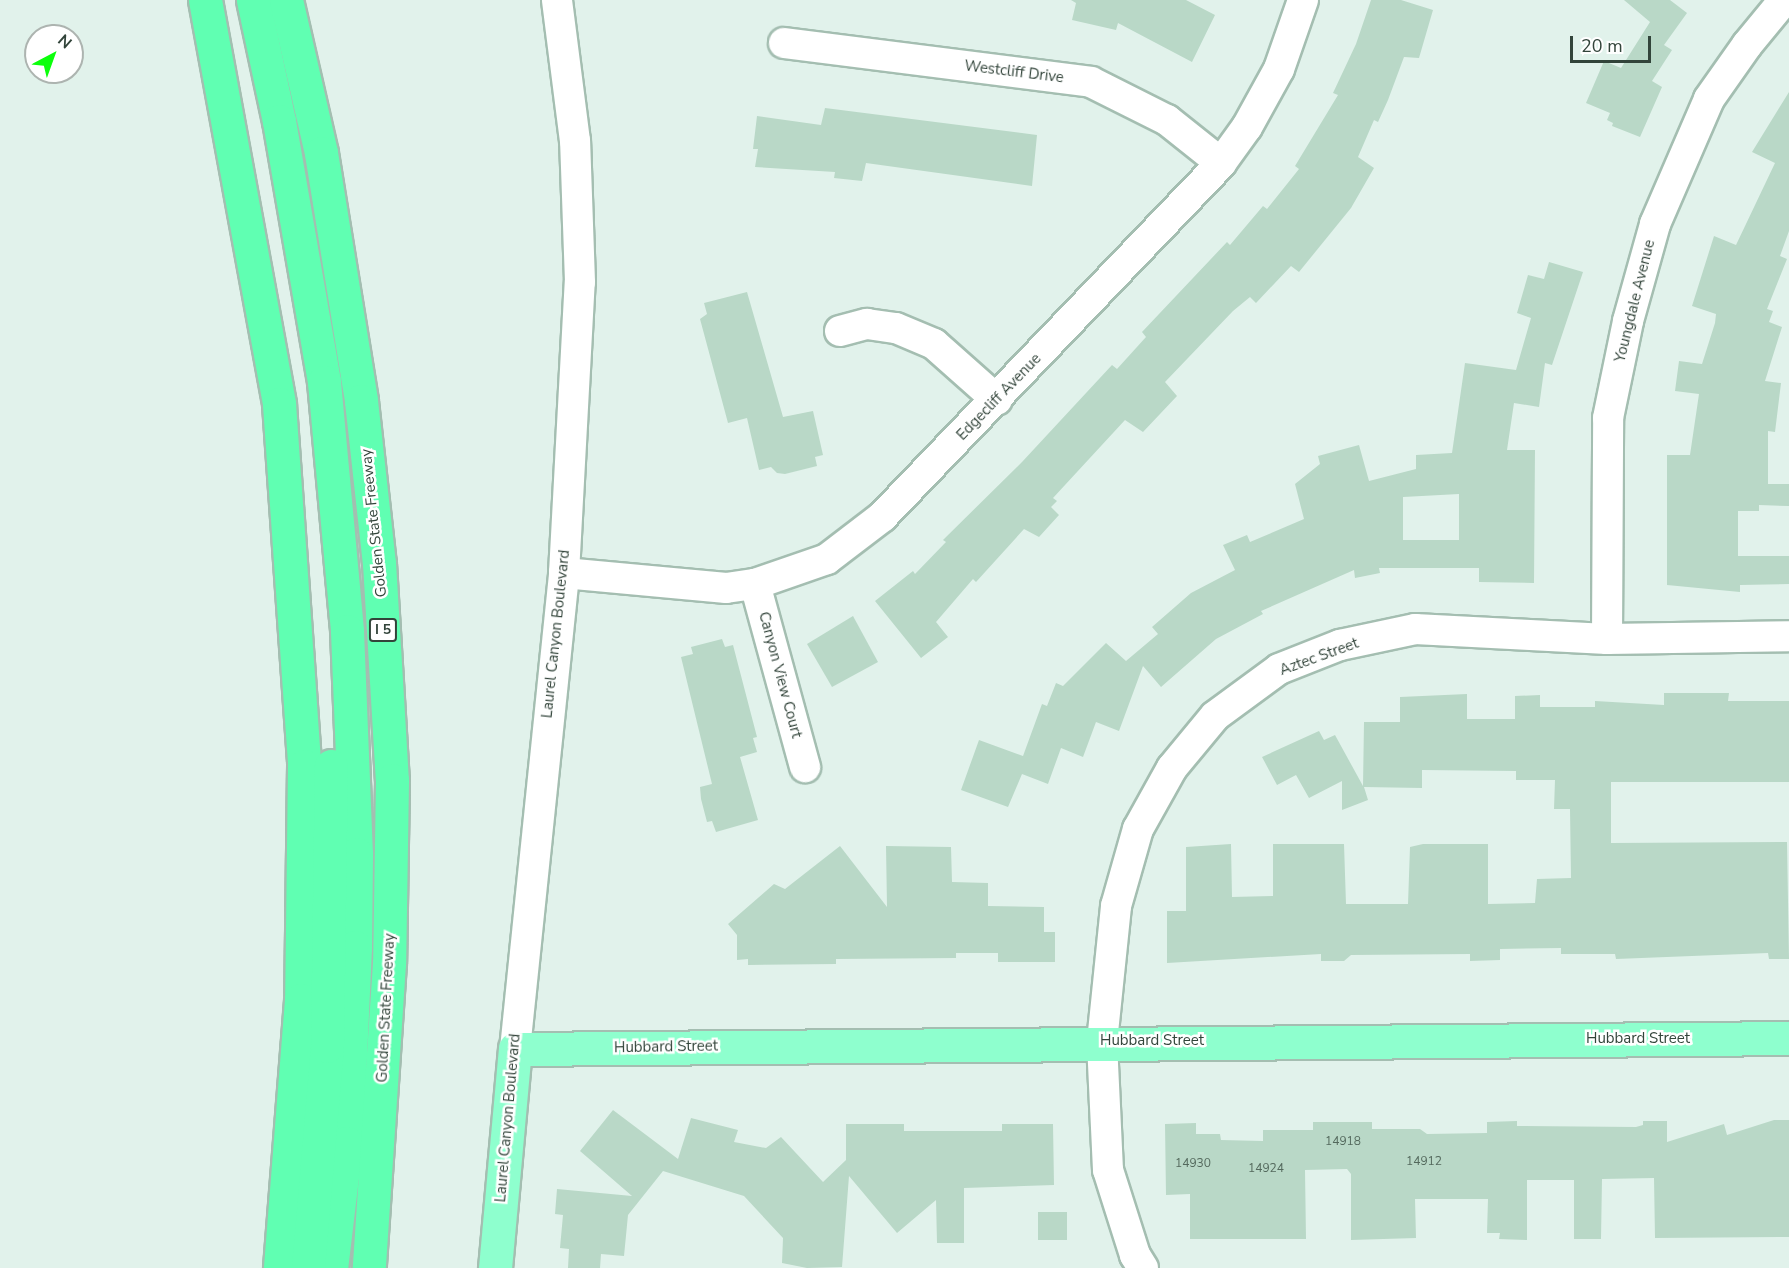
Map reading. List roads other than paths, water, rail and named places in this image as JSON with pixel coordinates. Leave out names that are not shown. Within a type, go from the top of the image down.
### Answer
[{"type":"highway","points":[[205,0],[216,46],[279,404],[304,766],[300,1000],[280,1268]]},
{"type":"highway","points":[[253,0],[279,121],[324,382],[345,597],[356,854],[355,936],[349,1098],[331,1268]]},
{"type":"highway","name":"Golden State Freeway","points":[[286,0],[321,153],[361,400],[379,563],[392,802],[389,963],[369,1268]]},
{"type":"highway","points":[[216,46],[250,79],[298,351],[324,609],[332,746],[327,1035],[308,1268]]},
{"type":"main road","name":"Hubbard Street","points":[[515,1049],[1102,1042],[1789,1038]]},
{"type":"main road","name":"Laurel Canyon Boulevard","points":[[495,1268],[515,1049]]},
{"type":"street","name":"Laurel Canyon Boulevard","points":[[515,1049],[564,573],[580,282],[575,141],[557,0]]},
{"type":"street","name":"Edgecliff Avenue","points":[[564,573],[726,588],[755,584],[827,559],[882,517],[997,400],[1221,163],[1247,127],[1279,69],[1303,0]]},
{"type":"street","name":"Youngdale Avenue","points":[[1607,639],[1608,418],[1628,321],[1655,224],[1709,99],[1784,0]]},
{"type":"street","name":"Westcliff Drive","points":[[784,43],[1090,82],[1167,120],[1221,163]]},
{"type":"street","points":[[840,331],[867,324],[896,328],[934,344],[997,400]]},
{"type":"street","name":"Canyon View Court","points":[[755,584],[804,766]]},
{"type":"street","name":"Aztec Street","points":[[1143,1268],[1135,1255],[1108,1170],[1102,1042],[1116,906],[1138,829],[1172,768],[1215,716],[1279,669],[1340,645],[1415,629],[1607,639],[1789,636]]}]
